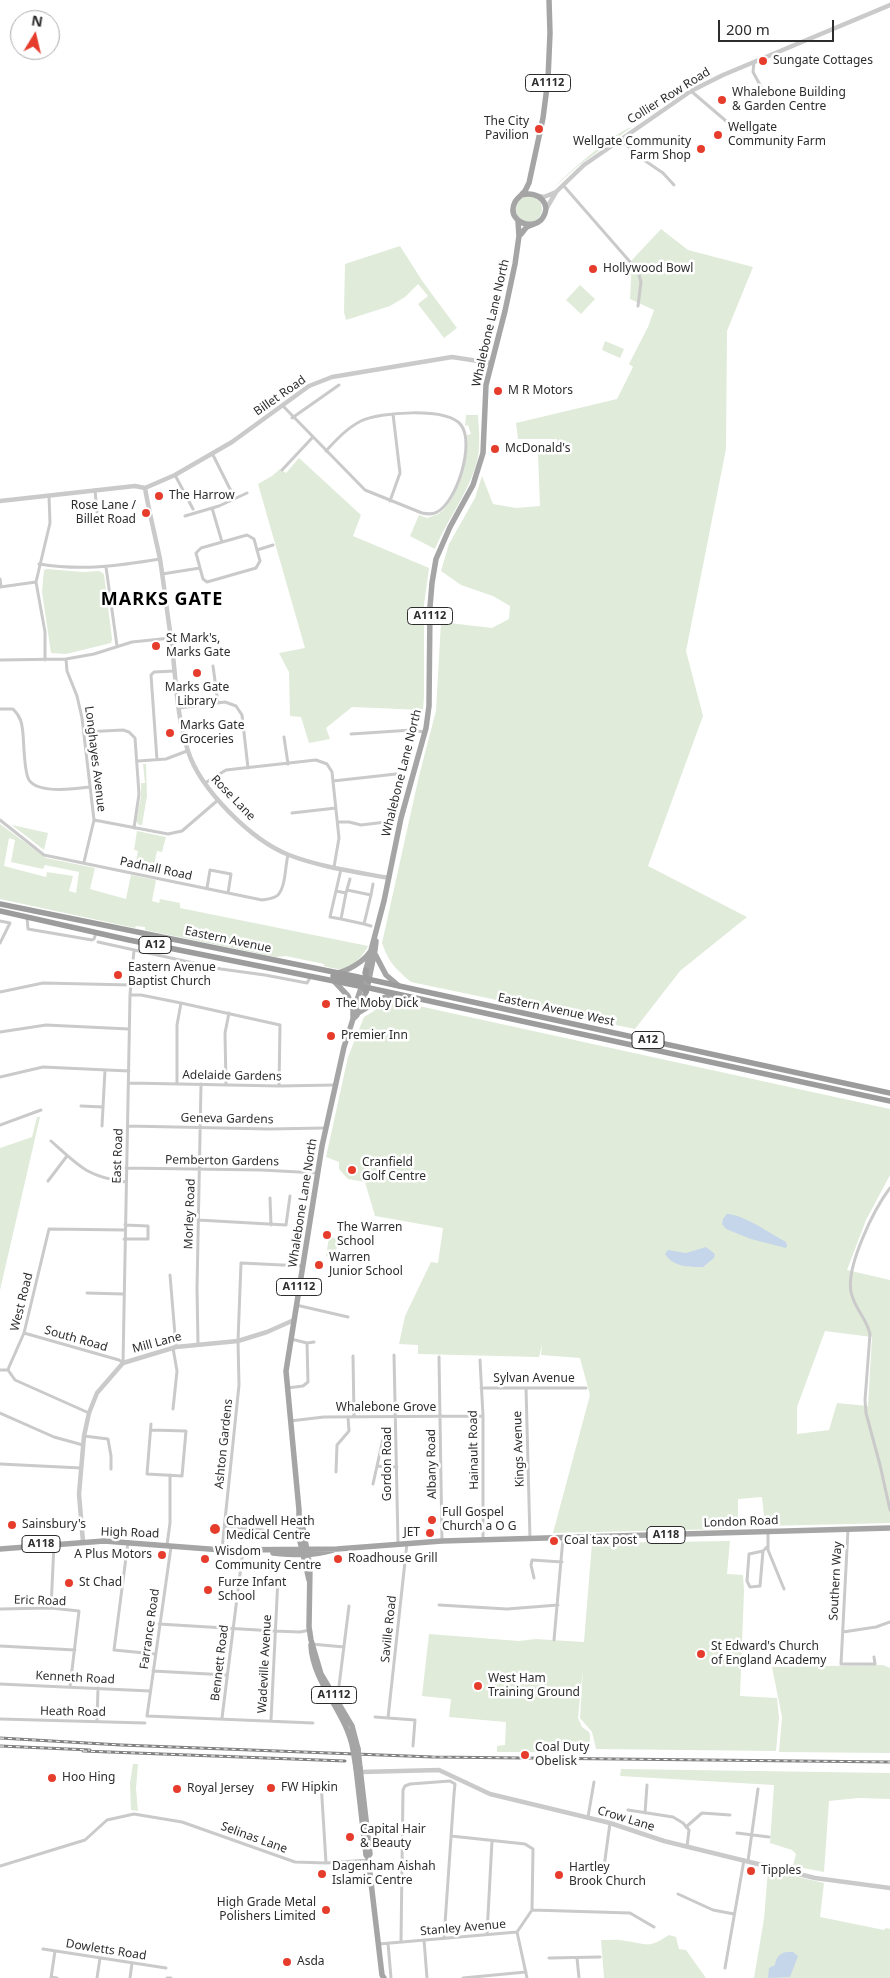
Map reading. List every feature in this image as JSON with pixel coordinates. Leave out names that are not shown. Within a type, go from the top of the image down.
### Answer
[{"type":"highway","name":"Eastern Avenue","points":[[0,904],[334,972],[366,984]]},
{"type":"highway","name":"Eastern Avenue","points":[[0,911],[354,985],[366,984]]},
{"type":"highway","name":"A12","points":[[229,950],[249,958],[366,984],[457,1007]]},
{"type":"highway","name":"Eastern Avenue West","points":[[366,984],[379,982],[890,1093]]},
{"type":"highway","name":"Eastern Avenue West","points":[[366,984],[398,994],[890,1101]]},
{"type":"main road","name":"Whalebone Lane North","points":[[305,1552],[299,1537],[300,1513],[289,1421],[286,1372],[290,1339],[335,1085],[342,1055],[366,984],[401,818],[429,706],[430,607],[436,559],[473,485],[483,453],[485,392],[505,311],[519,236],[518,221],[514,216],[513,207],[529,183],[543,118],[548,79],[549,0]]},
{"type":"main road","points":[[519,236],[527,227],[540,220],[544,213],[544,203],[536,195],[529,183]]},
{"type":"main road","points":[[522,195],[536,195]]},
{"type":"main road","points":[[518,221],[526,225],[534,224]]},
{"type":"main road","name":"Whalebone Lane North","points":[[366,984],[366,970],[373,949]]},
{"type":"main road","points":[[373,949],[376,959],[386,974],[394,983],[405,988]]},
{"type":"main road","name":"A1112","points":[[334,972],[349,968],[367,956],[373,949]]},
{"type":"main road","points":[[329,979],[340,986],[348,996],[355,1014],[383,998],[398,994]]},
{"type":"main road","name":"London Road","points":[[563,1538],[890,1528]]},
{"type":"main road","name":"High Road","points":[[0,1549],[83,1542],[128,1541],[222,1550],[321,1554],[337,1549],[398,1543],[563,1538]]},
{"type":"main road","name":"A1112","points":[[305,1552],[309,1580],[310,1630],[314,1644],[312,1656],[319,1678],[348,1729],[356,1749],[366,1855],[382,1977]]},
{"type":"street","name":"Collier Row Road","points":[[544,213],[556,192],[584,165],[691,91],[723,74],[890,5]]},
{"type":"street","points":[[754,61],[753,72],[766,96]]},
{"type":"street","points":[[691,91],[733,127]]},
{"type":"street","points":[[620,139],[641,158],[663,173],[674,185]]},
{"type":"street","points":[[563,184],[638,271],[641,282],[638,306]]},
{"type":"street","points":[[536,195],[544,197],[556,192]]},
{"type":"street","name":"Billet Road","points":[[0,501],[135,486],[145,488],[175,475],[212,454],[232,442],[309,386],[332,377],[452,357],[492,363]]},
{"type":"street","points":[[292,418],[338,385]]},
{"type":"street","points":[[283,406],[292,418],[365,490],[422,513],[430,514],[442,509],[458,482],[465,458],[466,444],[464,432],[455,420],[428,414],[393,414],[362,420],[345,431],[326,451]]},
{"type":"street","points":[[390,501],[400,473],[393,414]]},
{"type":"street","points":[[282,470],[312,438]]},
{"type":"street","points":[[212,454],[233,495]]},
{"type":"street","points":[[175,475],[193,509]]},
{"type":"street","name":"Rose Lane","points":[[145,488],[160,559],[182,729],[188,751],[204,784],[218,800],[264,841],[288,854],[334,867],[389,878]]},
{"type":"street","points":[[95,490],[97,512]]},
{"type":"street","points":[[185,516],[212,508],[247,493]]},
{"type":"street","points":[[45,660],[45,632],[36,582],[50,523],[49,496]]},
{"type":"street","points":[[212,508],[222,542]]},
{"type":"street","points":[[250,535],[260,562],[256,568],[207,582],[203,579],[196,551],[222,542],[250,535]]},
{"type":"street","points":[[257,550],[274,545]]},
{"type":"street","points":[[39,564],[73,569],[106,567],[160,559]]},
{"type":"street","points":[[106,567],[116,646]]},
{"type":"street","points":[[162,574],[200,568]]},
{"type":"street","points":[[0,579],[0,587],[36,582]]},
{"type":"street","points":[[0,660],[66,658],[94,654],[132,642],[171,638]]},
{"type":"street","name":"Longhayes Avenue","points":[[66,658],[68,671],[80,706],[94,820],[84,862]]},
{"type":"street","points":[[213,666],[218,703]]},
{"type":"street","points":[[157,760],[151,675],[154,672],[175,671]]},
{"type":"street","points":[[179,708],[218,703],[231,703],[236,706],[242,715],[248,768]]},
{"type":"street","points":[[0,709],[13,709],[22,720],[26,770],[29,780],[35,785],[48,789],[89,787]]},
{"type":"street","points":[[84,732],[123,730],[129,732],[136,740],[140,794],[134,828]]},
{"type":"street","points":[[351,734],[412,730],[424,732]]},
{"type":"street","points":[[284,737],[288,764]]},
{"type":"street","points":[[138,761],[169,758],[188,751]]},
{"type":"street","points":[[204,784],[226,770],[316,760],[324,762],[332,772],[338,822],[339,838],[334,867]]},
{"type":"street","points":[[333,780],[396,774]]},
{"type":"street","points":[[94,820],[168,834],[182,831],[218,800]]},
{"type":"street","points":[[292,813],[336,808]]},
{"type":"street","name":"Padnall Road","points":[[0,820],[44,855],[262,900],[278,895],[282,886],[288,854]]},
{"type":"street","points":[[338,822],[361,825],[386,822]]},
{"type":"street","points":[[341,868],[330,917],[371,926]]},
{"type":"street","points":[[207,888],[210,870],[231,874],[228,893]]},
{"type":"street","points":[[341,919],[350,879]]},
{"type":"street","points":[[364,924],[373,884]]},
{"type":"street","points":[[336,891],[371,895]]},
{"type":"street","points":[[27,917],[28,929],[92,940],[96,932]]},
{"type":"street","points":[[0,921],[10,923],[0,943]]},
{"type":"street","points":[[98,942],[134,950]]},
{"type":"street","name":"Eastern Avenue","points":[[134,950],[221,969],[307,983],[311,976]]},
{"type":"street","name":"East Road","points":[[123,1363],[130,995],[134,950]]},
{"type":"street","points":[[0,992],[43,983],[131,986]]},
{"type":"street","points":[[130,995],[181,1003],[280,1024],[279,1086]]},
{"type":"street","points":[[177,1084],[176,1025],[181,1003]]},
{"type":"street","points":[[226,1085],[225,1033],[229,1013]]},
{"type":"street","points":[[0,1032],[46,1025],[130,1029]]},
{"type":"street","points":[[0,1077],[43,1067],[129,1071]]},
{"type":"street","points":[[102,1126],[104,1070]]},
{"type":"street","name":"Adelaide Gardens","points":[[129,1083],[279,1086],[335,1085]]},
{"type":"street","name":"Morley Road","points":[[198,1344],[201,1084]]},
{"type":"street","points":[[81,1106],[103,1107]]},
{"type":"street","points":[[0,1126],[42,1110]]},
{"type":"street","name":"Geneva Gardens","points":[[128,1126],[269,1129],[326,1128]]},
{"type":"street","points":[[51,1141],[81,1169],[104,1178],[126,1182]]},
{"type":"street","points":[[48,1181],[67,1156]]},
{"type":"street","name":"Pemberton Gardens","points":[[126,1168],[318,1173]]},
{"type":"street","points":[[890,1188],[880,1202],[850,1274],[851,1290],[856,1309],[868,1326],[870,1334],[864,1400],[890,1510]]},
{"type":"street","points":[[198,1220],[286,1225],[290,1196]]},
{"type":"street","points":[[270,1198],[271,1225]]},
{"type":"street","points":[[124,1240],[148,1239],[148,1226],[125,1225]]},
{"type":"street","name":"West Road","points":[[8,1370],[24,1333],[49,1229],[125,1230]]},
{"type":"street","name":"Ashton Gardens","points":[[222,1550],[239,1385],[238,1340],[241,1263],[303,1266]]},
{"type":"street","points":[[170,1275],[177,1371],[173,1409]]},
{"type":"street","points":[[87,1293],[123,1294]]},
{"type":"street","points":[[296,1306],[348,1316]]},
{"type":"street","name":"Mill Lane","points":[[83,1542],[79,1504],[83,1445],[89,1413],[96,1393],[123,1363],[175,1348],[238,1340],[267,1332],[294,1320]]},
{"type":"street","name":"South Road","points":[[24,1333],[119,1360],[123,1363]]},
{"type":"street","points":[[290,1339],[307,1343],[314,1342]]},
{"type":"street","points":[[287,1388],[303,1386],[308,1382],[307,1343]]},
{"type":"street","name":"Gordon Road","points":[[394,1355],[397,1416],[398,1543]]},
{"type":"street","points":[[353,1356],[354,1417]]},
{"type":"street","name":"Albany Road","points":[[439,1357],[442,1541]]},
{"type":"street","name":"Hainault Road","points":[[480,1360],[483,1416],[483,1540]]},
{"type":"street","points":[[0,1370],[8,1370],[15,1380],[89,1413]]},
{"type":"street","name":"Sylvan Avenue","points":[[481,1388],[586,1388]]},
{"type":"street","name":"Kings Avenue","points":[[526,1388],[530,1539]]},
{"type":"street","points":[[0,1413],[54,1437],[83,1445]]},
{"type":"street","name":"Whalebone Grove","points":[[289,1421],[309,1418],[483,1416]]},
{"type":"street","points":[[336,1472],[336,1448],[338,1442],[348,1432],[348,1417]]},
{"type":"street","points":[[151,1424],[147,1474],[182,1476],[186,1431],[151,1430]]},
{"type":"street","points":[[84,1436],[108,1439],[111,1469]]},
{"type":"street","points":[[373,1484],[383,1439]]},
{"type":"street","points":[[0,1464],[81,1468]]},
{"type":"street","points":[[377,1466],[397,1466]]},
{"type":"street","name":"Farrance Road","points":[[170,1475],[170,1545],[147,1716],[222,1718]]},
{"type":"street","points":[[225,1526],[263,1530]]},
{"type":"street","name":"Southern Way","points":[[848,1528],[841,1664],[874,1664],[874,1657]]},
{"type":"street","points":[[768,1531],[768,1546],[784,1589]]},
{"type":"street","points":[[554,1640],[563,1538]]},
{"type":"street","points":[[128,1541],[114,1650],[155,1654]]},
{"type":"street","name":"Saville Road","points":[[388,1718],[407,1543]]},
{"type":"street","points":[[51,1608],[54,1544]]},
{"type":"street","points":[[763,1551],[760,1586],[750,1587],[747,1582],[749,1554],[763,1551],[768,1546]]},
{"type":"street","name":"Bennett Road","points":[[222,1718],[244,1550]]},
{"type":"street","points":[[534,1578],[531,1565],[532,1560],[562,1562]]},
{"type":"street","name":"Wadeville Avenue","points":[[271,1720],[278,1578]]},
{"type":"street","points":[[438,1605],[507,1609],[558,1605]]},
{"type":"street","points":[[339,1686],[349,1606]]},
{"type":"street","name":"Eric Road","points":[[0,1609],[51,1608],[79,1611],[75,1650]]},
{"type":"street","points":[[843,1632],[876,1627],[890,1622]]},
{"type":"street","points":[[159,1624],[274,1631],[300,1632],[310,1630]]},
{"type":"street","points":[[314,1644],[344,1647]]},
{"type":"street","points":[[0,1646],[75,1650],[70,1687]]},
{"type":"street","points":[[153,1670],[228,1675]]},
{"type":"street","name":"Kenneth Road","points":[[0,1684],[150,1691]]},
{"type":"street","points":[[97,1721],[98,1688]]},
{"type":"street","points":[[375,1717],[415,1720],[413,1746]]},
{"type":"street","points":[[222,1718],[313,1723]]},
{"type":"street","name":"Heath Road","points":[[0,1719],[145,1723]]},
{"type":"street","name":"Crow Lane","points":[[359,1769],[435,1770],[448,1773],[480,1791],[504,1799],[588,1817],[687,1847],[815,1878],[890,1888]]},
{"type":"street","points":[[401,1942],[403,1790],[405,1786],[410,1784],[442,1781],[454,1782],[444,1938]]},
{"type":"street","points":[[321,1782],[326,1863]]},
{"type":"street","points":[[588,1817],[594,1782]]},
{"type":"street","points":[[645,1813],[647,1785]]},
{"type":"street","points":[[726,1968],[734,1914],[752,1834],[758,1789]]},
{"type":"street","points":[[628,1810],[673,1817],[689,1830],[687,1847]]},
{"type":"street","points":[[686,1826],[702,1813],[730,1815]]},
{"type":"street","name":"Selinas Lane","points":[[0,1866],[85,1840],[108,1820],[134,1814],[182,1822],[295,1862],[326,1863],[368,1859]]},
{"type":"street","points":[[604,1867],[610,1823]]},
{"type":"street","points":[[737,1833],[769,1837]]},
{"type":"street","points":[[451,1836],[525,1844],[533,1849],[532,1910],[630,1913],[654,1927]]},
{"type":"street","points":[[487,1934],[492,1840]]},
{"type":"street","points":[[678,1894],[713,1910],[734,1914]]},
{"type":"street","name":"Stanley Avenue","points":[[378,1944],[517,1932],[532,1910]]},
{"type":"street","points":[[517,1932],[527,1978]]},
{"type":"street","points":[[424,1940],[427,1978]]},
{"type":"street","points":[[388,1943],[391,1978]]},
{"type":"street","name":"Dowletts Road","points":[[43,1949],[166,1968]]},
{"type":"street","points":[[55,1951],[51,1978],[56,1978]]},
{"type":"street","points":[[549,1958],[600,1957]]},
{"type":"street","points":[[98,1978],[100,1958]]},
{"type":"street","points":[[577,1958],[579,1978]]},
{"type":"street","points":[[130,1978],[132,1963]]},
{"type":"street","points":[[463,1978],[526,1972]]},
{"type":"green space","points":[[632,127],[578,166],[553,188],[580,163],[603,145],[624,130]]},
{"type":"green space","points":[[529,196],[538,200],[542,209],[538,218],[529,222],[520,218],[516,209],[520,200]]},
{"type":"green space","points":[[661,229],[688,250],[753,267],[727,331],[726,449],[686,651],[703,716],[648,866],[747,917],[680,971],[635,1029],[411,982],[393,965],[382,943],[419,776],[436,711],[441,622],[492,628],[509,619],[510,606],[493,596],[461,585],[441,571],[449,544],[475,498],[482,476],[493,504],[516,508],[540,506],[538,454],[558,452],[557,439],[518,439],[516,423],[617,399],[633,367],[629,364],[648,327],[654,310],[630,299],[632,260]]},
{"type":"green space","points":[[400,246],[423,282],[457,328],[444,338],[418,304],[428,296],[418,284],[405,297],[390,306],[346,320],[344,312],[345,264]]},
{"type":"green space","points":[[580,285],[595,299],[581,314],[566,300]]},
{"type":"green space","points":[[605,341],[624,349],[620,358],[602,350]]},
{"type":"green space","points":[[466,415],[478,415],[478,459],[467,487],[435,549],[410,536],[419,515],[427,518],[441,512],[458,487],[466,454],[467,435],[471,434],[468,425],[465,426]]},
{"type":"green space","points":[[299,458],[361,515],[353,536],[429,568],[424,605],[423,710],[352,707],[326,728],[330,739],[309,743],[301,717],[290,716],[289,672],[279,653],[305,648],[258,484],[280,469],[286,473]]},
{"type":"green space","points":[[44,570],[83,572],[99,571],[104,574],[111,643],[66,654],[51,653],[42,592]]},
{"type":"green space","points":[[143,764],[146,764],[147,796],[142,825],[139,825],[136,821],[141,796],[141,783],[145,783]]},
{"type":"green space","points":[[0,824],[46,858],[95,868],[90,889],[126,899],[131,875],[156,880],[152,901],[159,903],[160,899],[180,903],[180,908],[368,946],[360,958],[349,967],[336,969],[324,966],[324,964],[286,956],[276,957],[145,930],[145,927],[136,926],[135,928],[0,899]],"holes":[[[9,838],[15,840],[11,862],[43,869],[45,865],[79,872],[76,893],[69,891],[73,876],[47,872],[46,877],[4,866]]]},
{"type":"green space","points":[[12,825],[48,833],[44,850]]},
{"type":"green space","points":[[137,831],[166,837],[162,852],[157,851],[152,874],[134,870],[138,851],[134,850]]},
{"type":"green space","points":[[396,1001],[890,1109],[890,1175],[866,1220],[847,1270],[890,1280],[890,1523],[765,1526],[762,1497],[738,1499],[738,1527],[723,1529],[553,1533],[590,1395],[580,1358],[541,1355],[542,1344],[539,1357],[418,1354],[418,1345],[399,1344],[405,1316],[431,1262],[438,1263],[443,1228],[375,1216],[365,1182],[348,1179],[339,1169],[339,1162],[326,1157],[348,1057],[364,1017],[387,1003]],"holes":[[[825,1331],[872,1337],[868,1406],[837,1403],[829,1430],[797,1434],[797,1407]]]},
{"type":"green space","points":[[37,1117],[40,1117],[0,1290],[0,1148],[32,1137]]},
{"type":"green space","points":[[329,1237],[338,1239],[335,1258],[326,1256]]},
{"type":"green space","name":"St Edward's Church of England Academy","points":[[730,1541],[727,1574],[743,1575],[740,1696],[777,1698],[779,1718],[776,1751],[596,1749],[592,1732],[580,1718],[583,1668],[578,1718],[582,1727],[589,1732],[590,1752],[497,1752],[497,1746],[505,1745],[506,1722],[449,1717],[451,1699],[422,1696],[429,1634],[519,1641],[536,1639],[584,1642],[592,1543]]},
{"type":"green space","points":[[883,1665],[890,1668],[890,1753],[779,1752],[782,1717],[772,1667]]},
{"type":"green space","points":[[133,1764],[138,1764],[136,1789],[138,1811],[131,1810],[130,1783]]},
{"type":"green space","points":[[621,1769],[890,1773],[890,1799],[858,1798],[829,1801],[824,1872],[793,1866],[796,1854],[792,1850],[770,1843],[774,1785],[620,1776]]},
{"type":"green space","points":[[768,1870],[824,1883],[820,1917],[884,1930],[886,1928],[890,1929],[890,1978],[754,1978],[764,1919]]},
{"type":"green space","points":[[669,1935],[676,1937],[679,1949],[686,1950],[706,1978],[604,1978],[601,1940],[652,1944]]},
{"type":"water","points":[[727,1214],[741,1217],[786,1242],[786,1248],[751,1239],[726,1229],[722,1224]]},
{"type":"water","points":[[706,1247],[715,1254],[714,1258],[703,1267],[677,1264],[672,1262],[665,1254],[668,1250],[686,1253]]},
{"type":"water","points":[[793,1952],[798,1956],[790,1977],[768,1978],[769,1968],[775,1965],[780,1955]]},
{"type":"railway","points":[[0,1738],[121,1745],[433,1757],[890,1762]]},
{"type":"railway","points":[[0,1746],[90,1750]]},
{"type":"railway","points":[[83,1751],[345,1761]]},
{"type":"place","name":"Sungate Cottages","points":[[763,61]]},
{"type":"place","name":"Whalebone Building & Garden Centre","points":[[722,100]]},
{"type":"place","name":"The City Pavilion","points":[[539,129]]},
{"type":"place","name":"Wellgate Community Farm","points":[[718,135]]},
{"type":"place","name":"Wellgate Community Farm Shop","points":[[701,149]]},
{"type":"place","name":"Hollywood Bowl","points":[[593,269]]},
{"type":"place","name":"M R Motors","points":[[498,391]]},
{"type":"place","name":"McDonald's","points":[[495,449]]},
{"type":"place","name":"The Harrow","points":[[159,496]]},
{"type":"place","name":"Rose Lane / Billet Road","points":[[146,513]]},
{"type":"place","name":"St Mark's, Marks Gate","points":[[156,646]]},
{"type":"place","name":"Marks Gate Library","points":[[197,673]]},
{"type":"place","name":"Marks Gate Groceries","points":[[170,733]]},
{"type":"place","name":"Eastern Avenue Baptist Church","points":[[118,975]]},
{"type":"place","name":"The Moby Dick","points":[[326,1004]]},
{"type":"place","name":"Premier Inn","points":[[331,1036]]},
{"type":"place","name":"Cranfield Golf Centre","points":[[352,1170]]},
{"type":"place","name":"The Warren School","points":[[327,1235]]},
{"type":"place","name":"Warren Junior School","points":[[319,1265]]},
{"type":"place","name":"Full Gospel Church a O G","points":[[432,1520]]},
{"type":"place","name":"Sainsbury's","points":[[12,1525]]},
{"type":"place","name":"Chadwell Heath Medical Centre","points":[[215,1529]]},
{"type":"place","name":"JET","points":[[430,1533]]},
{"type":"place","name":"Coal tax post","points":[[554,1541]]},
{"type":"place","name":"A Plus Motors","points":[[162,1555]]},
{"type":"place","name":"Wisdom Community Centre","points":[[205,1559]]},
{"type":"place","name":"Roadhouse Grill","points":[[338,1559]]},
{"type":"place","name":"St Chad","points":[[69,1583]]},
{"type":"place","name":"Furze Infant School","points":[[208,1590]]},
{"type":"place","name":"St Edward's Church of England Academy","points":[[701,1654]]},
{"type":"place","name":"West Ham Training Ground","points":[[478,1686]]},
{"type":"place","name":"Coal Duty Obelisk","points":[[525,1755]]},
{"type":"place","name":"Hoo Hing","points":[[52,1778]]},
{"type":"place","name":"FW Hipkin","points":[[271,1788]]},
{"type":"place","name":"Royal Jersey","points":[[177,1789]]},
{"type":"place","name":"Capital Hair & Beauty","points":[[350,1837]]},
{"type":"place","name":"Tipples","points":[[751,1871]]},
{"type":"place","name":"Dagenham Aishah Islamic Centre","points":[[322,1874]]},
{"type":"place","name":"Hartley Brook Church","points":[[559,1875]]},
{"type":"place","name":"High Grade Metal Polishers Limited","points":[[326,1910]]},
{"type":"place","name":"Asda","points":[[287,1962]]},
{"type":"district","name":"MARKS GATE","points":[[162,600]]}]
